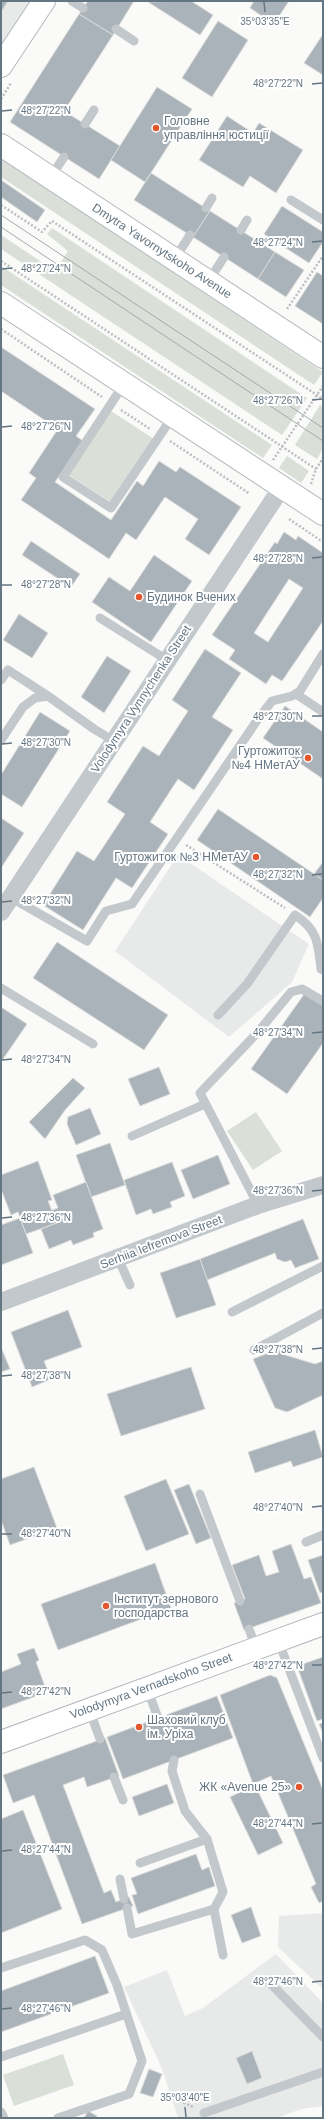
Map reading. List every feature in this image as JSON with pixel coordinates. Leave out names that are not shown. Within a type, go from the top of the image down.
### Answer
[{"type":"main road","points":[[1,66],[44,1]]},
{"type":"main road","name":"Dmytra Yavornytskoho Avenue","points":[[1,145],[323,357]]},
{"type":"main road","points":[[1,303],[323,514]]},
{"type":"main road","name":"Volodymyra Vernadskoho Street","points":[[1,1742],[147,1688],[253,1638],[278,1640],[323,1624]]},
{"type":"street","name":"Volodymyra Vynnychenka Street","points":[[6,905],[282,487]]},
{"type":"street","name":"Serhiia Iefremova Street","points":[[1,1302],[258,1205],[322,1189]]},
{"type":"lane","points":[[72,1],[83,8]]},
{"type":"lane","points":[[116,30],[134,41]]},
{"type":"lane","points":[[85,124],[94,110]]},
{"type":"lane","points":[[50,178],[64,157]]},
{"type":"lane","points":[[206,208],[212,198]]},
{"type":"lane","points":[[291,200],[323,220]]},
{"type":"lane","points":[[241,230],[247,220]]},
{"type":"lane","points":[[174,260],[190,235]]},
{"type":"lane","points":[[208,282],[224,258]]},
{"type":"lane","points":[[124,384],[63,476],[111,508],[173,416]]},
{"type":"lane","points":[[100,618],[167,660]]},
{"type":"lane","points":[[6,905],[86,941],[106,911],[132,904],[176,838],[272,701],[296,694],[300,691],[323,654]]},
{"type":"lane","points":[[1,680],[8,670],[94,729],[114,740]]},
{"type":"lane","points":[[296,694],[323,712]]},
{"type":"lane","points":[[1,740],[22,707],[35,698],[48,696]]},
{"type":"lane","points":[[218,1015],[247,984],[295,915],[320,935],[321,969],[323,970]]},
{"type":"lane","points":[[1,988],[93,1044]]},
{"type":"lane","points":[[258,1205],[200,1093],[258,1032],[291,992],[302,989],[323,1001]]},
{"type":"lane","points":[[132,1136],[205,1104]]},
{"type":"lane","points":[[118,1258],[130,1285]]},
{"type":"lane","points":[[232,1312],[323,1266]]},
{"type":"lane","points":[[254,1350],[323,1313]]},
{"type":"lane","points":[[200,1494],[240,1601]]},
{"type":"lane","points":[[306,1542],[323,1535]]},
{"type":"lane","points":[[278,1640],[323,1758]]},
{"type":"lane","points":[[147,1688],[158,1718]]},
{"type":"lane","points":[[89,1709],[100,1739]]},
{"type":"lane","points":[[174,1760],[172,1771],[185,1811],[207,1839],[224,1892],[214,1909],[223,1955]]},
{"type":"lane","points":[[114,1777],[123,1800]]},
{"type":"lane","points":[[140,1863],[207,1839]]},
{"type":"lane","points":[[120,1879],[132,1934],[214,1909]]},
{"type":"lane","points":[[1,1968],[85,1940],[102,1950],[142,2061],[129,2094],[58,2118]]},
{"type":"lane","points":[[268,1981],[323,2037]]},
{"type":"lane","points":[[1,2057],[126,2014]]},
{"type":"lane","points":[[204,2112],[323,2072]]},
{"type":"lane","points":[[1,2112],[4,2118]]},
{"type":"path","points":[[1,205],[42,232],[52,221],[323,399]]},
{"type":"path","points":[[287,309],[323,256]]},
{"type":"path","points":[[1,261],[316,469]]},
{"type":"path","points":[[1,329],[250,494]]},
{"type":"path","points":[[282,447],[323,386]]},
{"type":"path","points":[[310,486],[316,469],[323,458]]},
{"type":"path","points":[[289,519],[323,542]]},
{"type":"path","points":[[176,838],[295,915]]},
{"type":"path","points":[[169,2096],[204,2112]]},
{"type":"shaded area","points":[[1,1],[32,1],[1,49]]},
{"type":"shaded area","points":[[1,158],[323,372],[314,385],[1,177]]},
{"type":"shaded area","points":[[52,228],[307,398],[282,435],[1,249],[1,235],[55,271],[68,251],[47,234]]},
{"type":"shaded area","points":[[1,266],[272,445],[263,458],[1,285]]},
{"type":"shaded area","points":[[320,405],[323,407],[323,449],[317,459],[295,445]]},
{"type":"shaded area","points":[[111,411],[154,439],[112,503],[69,475]]},
{"type":"shaded area","points":[[287,456],[309,471],[301,483],[279,468]]},
{"type":"shaded area","points":[[178,855],[309,944],[292,982],[229,1037],[115,951]]},
{"type":"shaded area","points":[[256,1112],[282,1151],[253,1170],[227,1131]]},
{"type":"shaded area","points":[[323,1913],[323,1989],[278,1947],[279,1916]]},
{"type":"shaded area","points":[[276,1954],[323,2003],[323,2106],[301,2109],[277,2118],[178,2118],[161,2066],[124,1987],[167,1970],[185,2016],[203,2008]]},
{"type":"shaded area","points":[[63,2054],[74,2085],[14,2106],[3,2075]]},
{"type":"building","points":[[1,1],[8,1],[1,12]]},
{"type":"building","points":[[88,1],[134,1],[113,35],[79,14]]},
{"type":"building","points":[[191,1],[213,15],[200,35],[148,2]]},
{"type":"building","points":[[254,1],[289,1],[274,24],[250,8]]},
{"type":"building","points":[[79,14],[113,35],[64,111],[120,146],[99,179],[10,122]]},
{"type":"building","points":[[218,21],[248,40],[212,97],[182,78]]},
{"type":"building","points":[[323,34],[323,75],[304,63]]},
{"type":"building","name":"Головне управління юстиції","points":[[157,87],[192,109],[145,182],[111,160]]},
{"type":"building","points":[[227,116],[253,133],[259,123],[303,150],[276,193],[250,176],[243,187],[199,160]]},
{"type":"building","points":[[151,173],[210,211],[193,237],[134,200]]},
{"type":"building","points":[[1,180],[45,210],[37,222],[1,197]]},
{"type":"building","points":[[282,206],[323,232],[323,242],[309,263],[264,234]]},
{"type":"building","points":[[210,211],[275,252],[258,279],[193,237]]},
{"type":"building","points":[[275,252],[304,270],[286,297],[258,279]]},
{"type":"building","points":[[317,272],[323,276],[323,324],[295,306]]},
{"type":"building","points":[[1,347],[95,409],[76,436],[83,441],[55,482],[111,520],[137,481],[143,486],[159,461],[176,472],[180,467],[241,507],[209,555],[185,539],[198,519],[165,497],[136,540],[126,533],[109,559],[21,500],[36,478],[29,473],[58,429],[1,391]]},
{"type":"building","points":[[284,532],[296,540],[298,536],[323,553],[323,621],[282,681],[272,675],[266,684],[229,659],[235,650],[212,635],[275,542],[277,544]],"holes":[[[289,579],[303,588],[268,642],[254,633]]]},
{"type":"building","points":[[31,541],[80,574],[71,587],[22,555]]},
{"type":"building","name":"Будинок Вчених","points":[[154,555],[192,581],[151,642],[92,602],[109,577],[130,591]]},
{"type":"building","points":[[19,614],[48,633],[32,658],[3,640]]},
{"type":"building","points":[[205,649],[241,673],[212,717],[233,730],[194,790],[178,779],[150,822],[168,834],[132,888],[116,878],[83,930],[43,905],[77,851],[94,861],[125,814],[107,802],[143,746],[159,756],[188,711],[172,700]]},
{"type":"building","points":[[107,656],[131,671],[104,713],[81,697]]},
{"type":"building","name":"Гуртожиток №4 НМетАУ","points":[[285,706],[323,732],[323,779],[263,738]]},
{"type":"building","points":[[40,712],[70,731],[22,807],[1,794],[1,775]]},
{"type":"building","name":"Гуртожиток №3 НМетАУ","points":[[218,809],[323,880],[323,898],[310,917],[197,840]]},
{"type":"building","points":[[1,818],[24,833],[1,868]]},
{"type":"building","points":[[323,862],[323,880],[314,874]]},
{"type":"building","points":[[57,942],[168,1015],[144,1050],[33,978]]},
{"type":"building","points":[[305,993],[323,1005],[323,1043],[287,1094],[251,1069]]},
{"type":"building","points":[[1,1007],[27,1024],[1,1062]]},
{"type":"building","points":[[159,1067],[170,1094],[140,1106],[128,1079]]},
{"type":"building","points":[[73,1078],[85,1088],[65,1110],[45,1139],[29,1122]]},
{"type":"building","points":[[90,1108],[101,1134],[76,1145],[67,1124],[68,1117]]},
{"type":"building","points":[[110,1143],[125,1185],[91,1197],[76,1155]]},
{"type":"building","points":[[218,1155],[230,1184],[193,1199],[181,1170]]},
{"type":"building","points":[[38,1161],[52,1200],[48,1201],[57,1223],[26,1234],[18,1212],[11,1215],[1,1189],[1,1175]]},
{"type":"building","points":[[172,1162],[185,1196],[170,1202],[172,1207],[153,1214],[151,1209],[136,1215],[124,1180]]},
{"type":"building","points":[[86,1182],[103,1229],[93,1233],[94,1237],[73,1245],[71,1240],[49,1249],[41,1229],[57,1223],[52,1210],[58,1208],[53,1195]]},
{"type":"building","points":[[20,1218],[33,1253],[1,1265],[1,1225]]},
{"type":"building","points":[[303,1219],[319,1259],[295,1268],[291,1260],[285,1262],[277,1259],[275,1253],[207,1280],[200,1259]]},
{"type":"building","points":[[200,1259],[216,1305],[176,1318],[160,1273]]},
{"type":"building","points":[[68,1310],[82,1347],[44,1361],[51,1379],[32,1387],[11,1332]]},
{"type":"building","points":[[1,1347],[10,1369],[1,1372]]},
{"type":"building","points":[[283,1347],[285,1355],[315,1364],[323,1361],[323,1395],[287,1412],[275,1408],[253,1359]]},
{"type":"building","points":[[191,1367],[205,1409],[121,1436],[107,1394]]},
{"type":"building","points":[[315,1430],[323,1457],[293,1467],[291,1461],[255,1473],[248,1452]]},
{"type":"building","points":[[34,1467],[57,1528],[10,1545],[1,1520],[1,1479]]},
{"type":"building","points":[[166,1479],[189,1534],[146,1551],[124,1496]]},
{"type":"building","points":[[189,1484],[211,1538],[196,1544],[174,1490]]},
{"type":"building","points":[[291,1544],[304,1579],[311,1577],[321,1603],[244,1630],[234,1603],[245,1599],[232,1565],[259,1555],[266,1576],[279,1572],[272,1551]]},
{"type":"building","points":[[323,1555],[323,1592],[320,1593],[308,1560]]},
{"type":"building","name":"Інститут зернового господарства","points":[[155,1563],[171,1608],[58,1650],[41,1604]]},
{"type":"building","points":[[34,1648],[39,1660],[36,1662],[47,1692],[1,1709],[1,1672],[21,1664],[17,1654]]},
{"type":"building","points":[[323,1657],[323,1719],[317,1721],[297,1666]]},
{"type":"building","name":"ЖК «Avenue 25»","points":[[270,1675],[277,1678],[323,1790],[323,1901],[319,1903],[311,1887],[316,1884],[271,1776],[253,1784],[220,1695]]},
{"type":"building","points":[[217,1696],[233,1738],[123,1779],[107,1737]]},
{"type":"building","points":[[323,1723],[323,1733],[319,1724]]},
{"type":"building","points":[[105,1738],[119,1776],[87,1787],[84,1777],[63,1785],[104,1893],[111,1890],[116,1902],[129,1897],[133,1906],[82,1924],[34,1795],[13,1803],[3,1775]]},
{"type":"building","points":[[167,1784],[174,1803],[139,1816],[132,1797]]},
{"type":"building","points":[[255,1785],[283,1843],[258,1855],[230,1797]]},
{"type":"building","points":[[23,1810],[62,1909],[1,1933],[1,1819]]},
{"type":"building","points":[[196,1854],[202,1870],[209,1867],[215,1886],[138,1914],[132,1895],[137,1894],[131,1878]]},
{"type":"building","points":[[251,1907],[261,1936],[242,1943],[231,1915]]},
{"type":"building","points":[[95,1956],[109,1993],[1,2032],[1,1991]]},
{"type":"building","points":[[252,2051],[262,2078],[247,2084],[236,2058]]},
{"type":"building","points":[[149,2069],[162,2074],[153,2097],[140,2093]]},
{"type":"building","points":[[88,2111],[97,2116],[96,2118],[84,2118]]},
{"type":"tram line","points":[[1,215],[323,428]]},
{"type":"tram line","points":[[1,227],[323,441]]},
{"type":"place","name":"Головне управління юстиції","points":[[156,128]]},
{"type":"place","name":"Будинок Вчених","points":[[139,597]]},
{"type":"place","name":"Гуртожиток №4 НМетАУ","points":[[308,758]]},
{"type":"place","name":"Гуртожиток №3 НМетАУ","points":[[256,857]]},
{"type":"place","name":"Інститут зернового господарства","points":[[106,1606]]},
{"type":"place","name":"Шаховий клуб ім. Уріха","points":[[139,1727]]},
{"type":"place","name":"ЖК «Avenue 25»","points":[[299,1787]]}]
